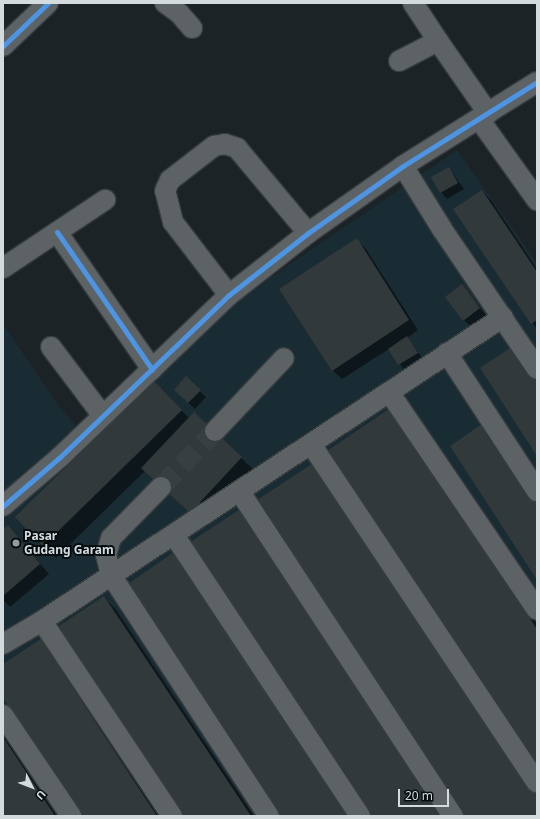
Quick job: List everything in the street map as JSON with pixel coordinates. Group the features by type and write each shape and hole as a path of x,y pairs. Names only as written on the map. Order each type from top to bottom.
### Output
{"street":[{"path":"3,46 48,3"},
{"path":"165,3 179,13 192,28"},
{"path":"413,3 537,200"},
{"path":"399,61 438,41"},
{"path":"3,506 103,416 229,296 308,233 403,166 537,82"},
{"path":"229,296 173,222 165,191 170,180 214,146 225,144 237,148 308,233"},
{"path":"403,166 442,229 537,369"},
{"path":"3,268 105,200"},
{"path":"57,232 152,368"},
{"path":"3,644 42,621 110,575 240,492 446,353 503,317"},
{"path":"51,347 103,416"},
{"path":"446,353 537,491"},
{"path":"215,431 284,358"},
{"path":"389,392 537,610"},
{"path":"311,444 537,783"},
{"path":"161,487 111,538 106,555 110,575 269,816"},
{"path":"240,492 454,816"},
{"path":"174,535 360,816"},
{"path":"42,621 172,816"},
{"path":"3,715 71,816"}],"shaded area":[{"path":"457,150 537,263 537,816 3,816 3,324 60,408 89,440 238,300"}],"building":[{"path":"449,167 458,183 440,193 431,177"},
{"path":"482,190 537,272 537,320 531,324 453,209"},
{"path":"357,238 409,320 332,371 279,289"},
{"path":"462,284 480,308 463,321 445,297"},
{"path":"407,336 418,353 398,365 388,349"},
{"path":"516,344 537,377 537,456 480,368"},
{"path":"186,376 201,390 188,403 174,390"},
{"path":"154,381 182,410 43,546 15,517"},
{"path":"389,409 537,629 537,768 324,453"},
{"path":"194,412 242,457 190,513 141,468"},
{"path":"485,422 537,502 537,580 450,446"},
{"path":"318,460 537,787 537,816 464,816 254,502"},
{"path":"242,508 445,816 366,816 187,544"},
{"name":"Pasar Gudang Garam","path":"8,525 40,564 3,596 3,529"},
{"path":"174,552 352,816 280,816 125,586"},
{"path":"104,596 251,816 177,816 53,630"},
{"path":"41,639 157,816 80,816 3,698 3,664"},
{"path":"3,737 55,816 3,816"}],"tunnel":[{"path":"161,487 215,431"}],"cycle path":[{"path":"3,46 48,3"},
{"path":"3,506 60,457 229,295 308,233 403,166 537,82"},
{"path":"57,232 152,369"}],"place":[{"name":"Pasar Gudang Garam","path":"16,543"}]}
